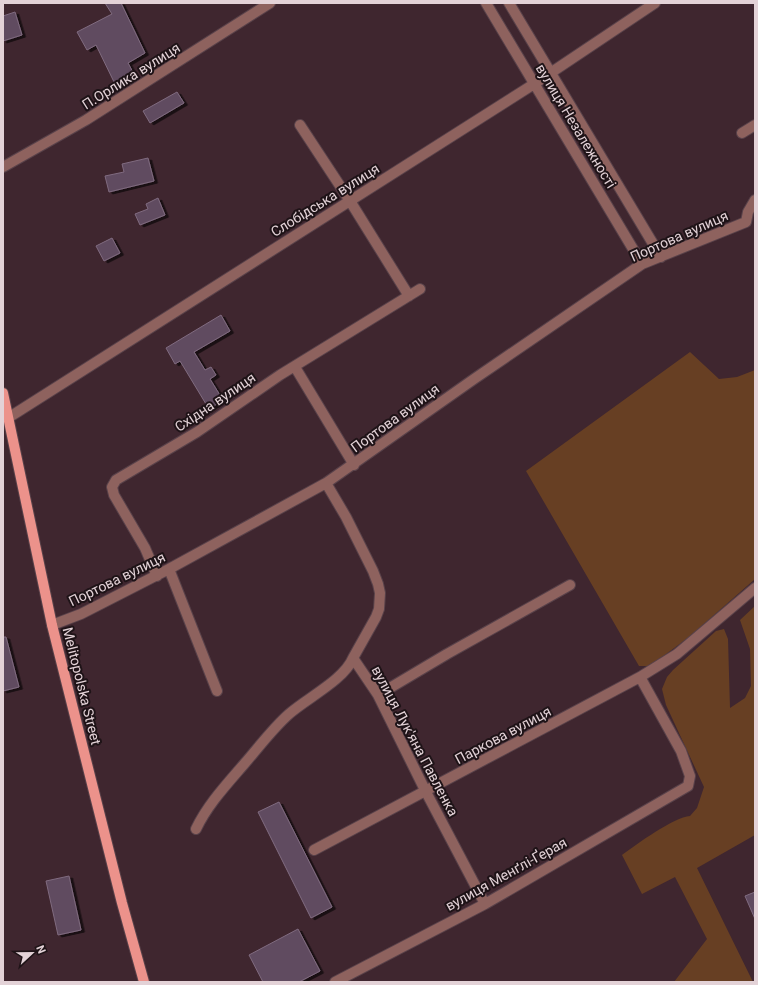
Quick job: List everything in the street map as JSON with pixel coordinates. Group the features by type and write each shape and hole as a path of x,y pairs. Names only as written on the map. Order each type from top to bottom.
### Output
{"main road":[{"name":"Melitopolska Street","path":"3,393 52,624 144,982"}],"street":[{"name":"П.Орлика вулиця","path":"3,167 86,120 270,3"},
{"name":"вулиця Незалежності","path":"486,3 642,264"},
{"name":"вулиця Незалежності","path":"509,3 661,257"},
{"name":"Слобідська вулиця","path":"8,418 534,84 654,3"},
{"path":"300,125 410,296"},
{"path":"742,133 755,125"},
{"name":"Портова вулиця","path":"52,624 81,614 157,576 326,483 642,264 746,222 748,212 755,200"},
{"name":"Східна вулиця","path":"157,576 145,548 114,495 112,487 119,478 197,432 280,375 420,289"},
{"path":"295,367 354,465"},
{"name":"вулиця Лук'яна Павленка","path":"326,483 346,517 373,571 380,593 379,609 376,617 353,658 378,695 426,792 485,904"},
{"path":"170,569 216,691"},
{"path":"378,695 447,654 570,585"},
{"name":"Паркова вулиця","path":"314,850 426,792 640,677 677,654 755,588"},
{"path":"196,829 204,814 255,751 290,714 330,684 347,669 353,658"},
{"name":"вулиця Менґлі-Ґерая","path":"335,982 485,904 688,786 690,776 681,751 640,677"}],"shaded area":[{"path":"690,352 719,379 737,377 755,370 755,579 689,637 650,666 639,666 526,471"},
{"path":"755,606 755,835 697,868 753,982 674,982 707,939 675,877 642,894 622,855 665,826 690,816 697,808 704,787 666,705 662,689 667,677 716,631 724,629 728,639 730,708 745,698 751,686 750,649 740,620"}],"building":[{"path":"105,3 121,3 145,53 128,63 135,76 116,86 96,45 87,50 77,32 112,14"},
{"path":"15,12 22,35 3,41 3,16"},
{"path":"177,92 184,103 150,123 143,111"},
{"path":"148,158 154,181 109,192 105,176 124,172 122,164"},
{"path":"158,198 165,215 140,225 135,214 148,209 146,204"},
{"path":"112,238 120,253 104,261 96,246"},
{"path":"221,315 230,331 194,352 205,370 211,367 216,375 210,379 223,400 209,409 180,361 175,364 166,348"},
{"path":"3,637 6,637 19,687 3,691"},
{"path":"279,802 332,907 311,918 258,812"},
{"path":"69,876 81,930 58,935 46,881"},
{"path":"755,892 755,919 745,896"},
{"path":"298,929 320,971 299,982 263,982 249,955"}]}
